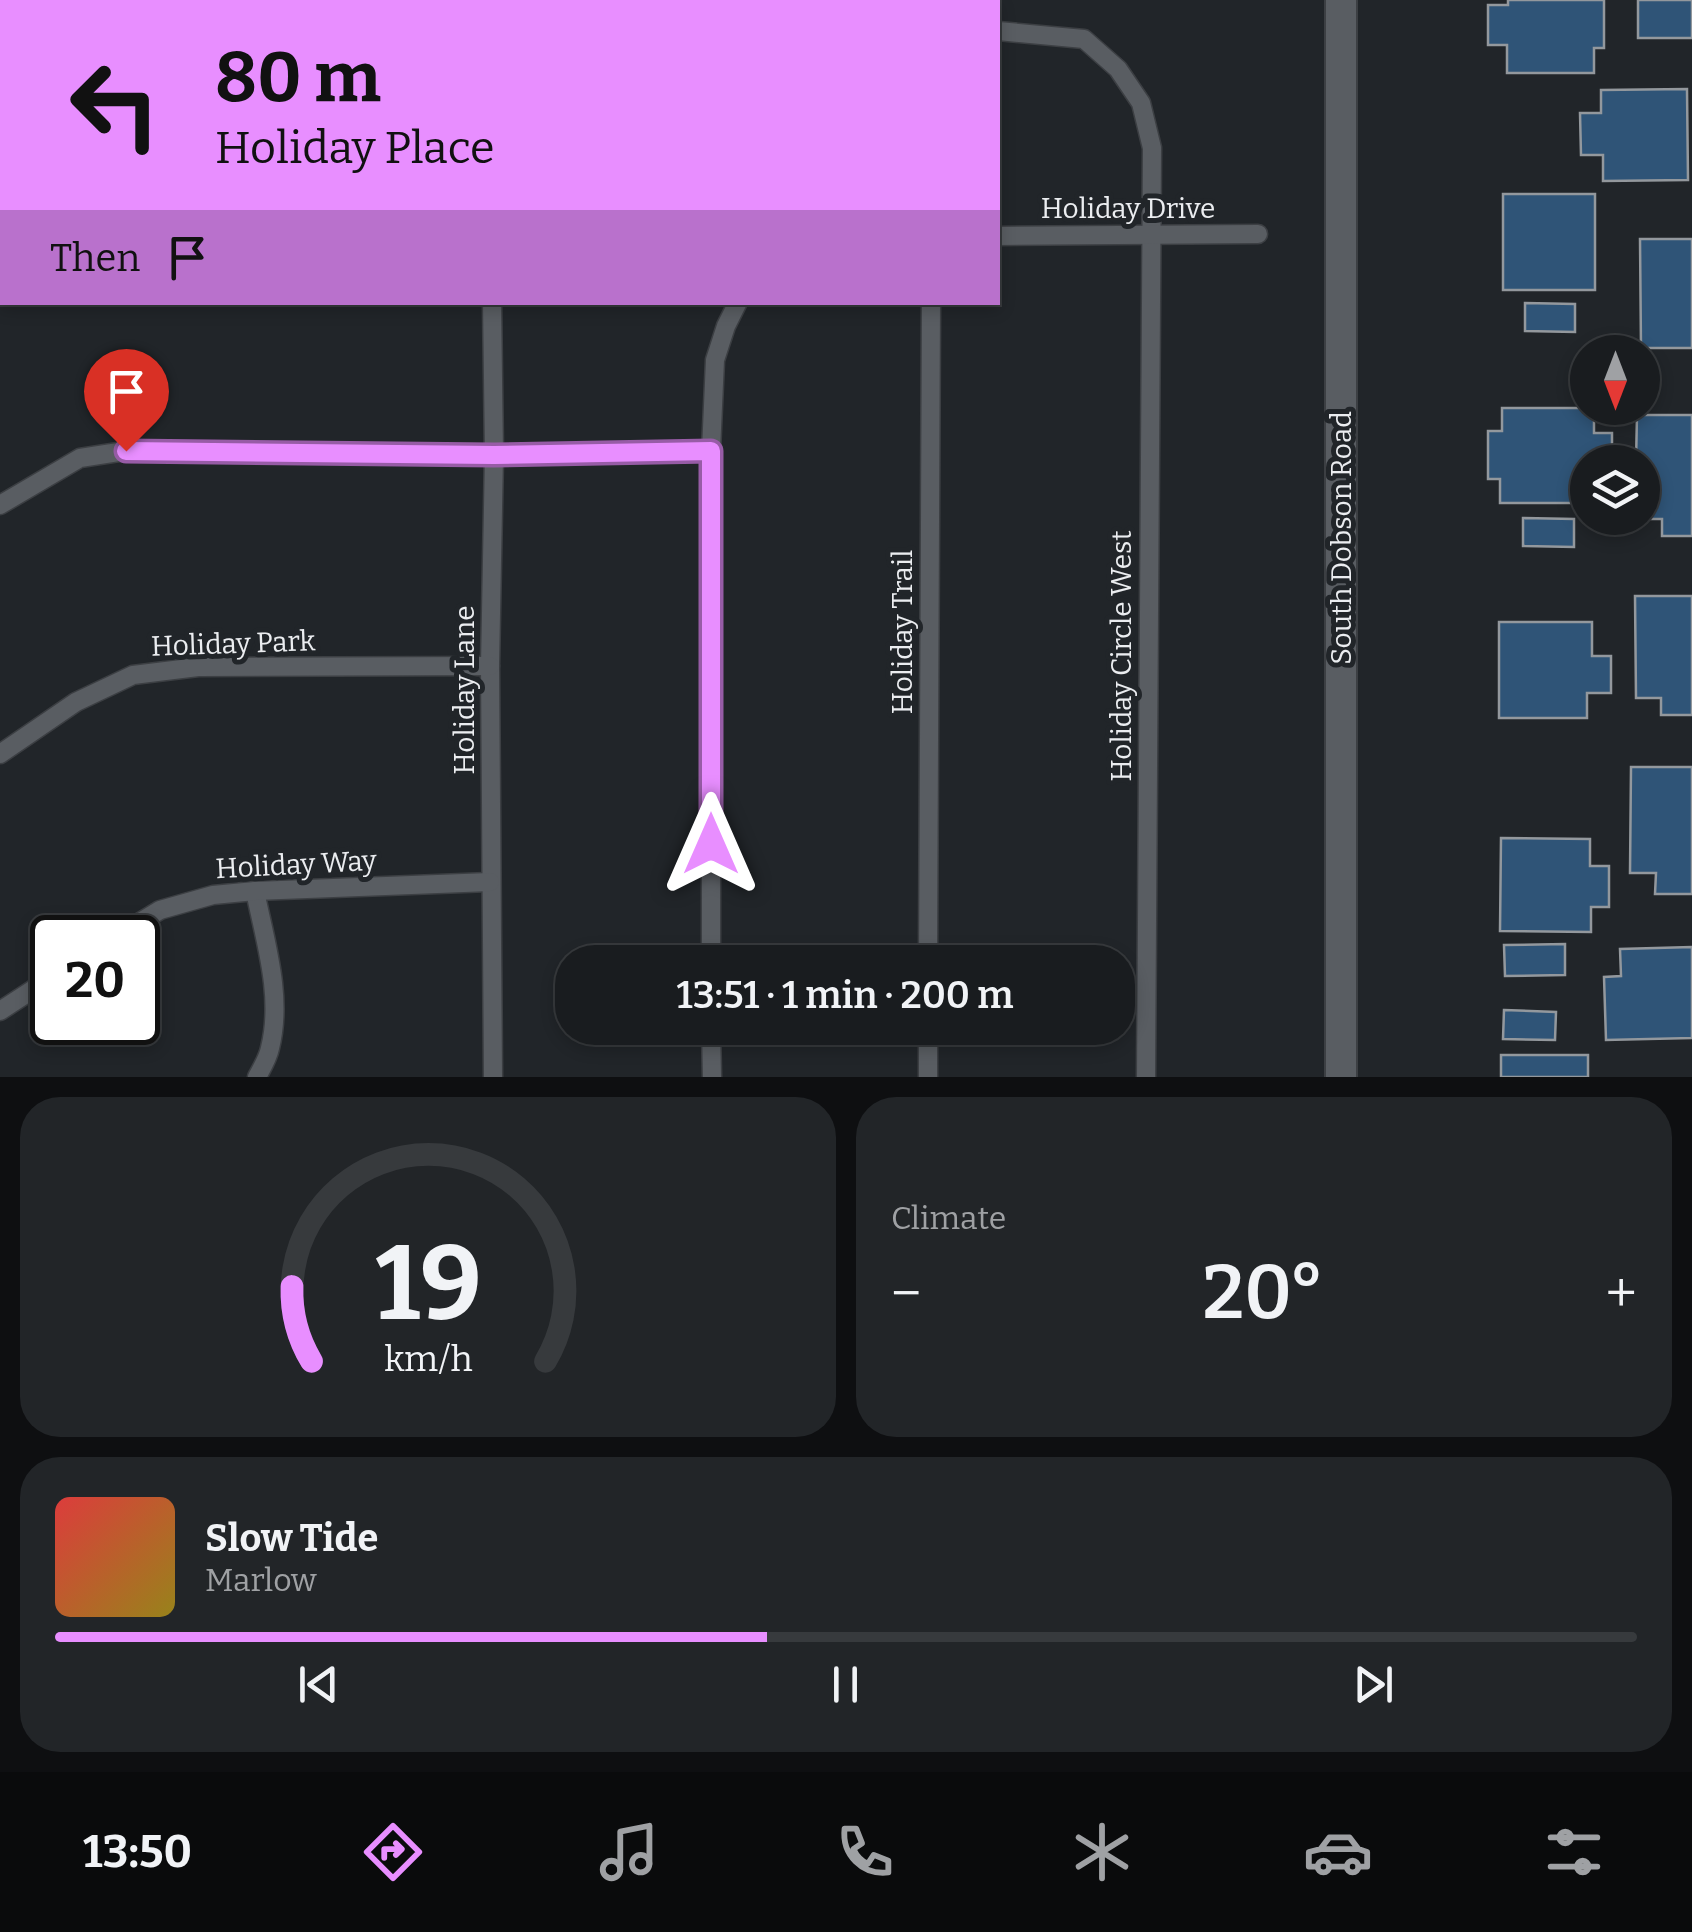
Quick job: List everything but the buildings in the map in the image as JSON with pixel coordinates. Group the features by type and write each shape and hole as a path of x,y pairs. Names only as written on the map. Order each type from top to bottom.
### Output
{"main road":[{"name":"South Dobson Road","path":"1341,0 1341,1077"}],"lane":[{"name":"Holiday Circle West","path":"1000,31 1084,38 1118,69 1141,103 1152,148 1146,1077"},
{"name":"Holiday Drive","path":"1000,236 1258,234"},
{"name":"Holiday Lane","path":"492,305 493,1077"},
{"path":"711,945 714,360 736,305"},
{"name":"Holiday Trail","path":"928,945 931,305"},
{"path":"0,504 80,458 126,451 494,455 711,451"},
{"name":"Holiday Park","path":"0,754 76,702 133,676 198,668 490,666"},
{"name":"Holiday Way","path":"152,915 213,894 490,882"},
{"path":"255,891 274,982 270,1050 258,1077"},
{"path":"0,1011 30,991"},
{"path":"711,1045 712,1077"},
{"path":"928,1045 928,1077"}],"route":[{"path":"126,451 494,455 711,451 711,844"}]}
